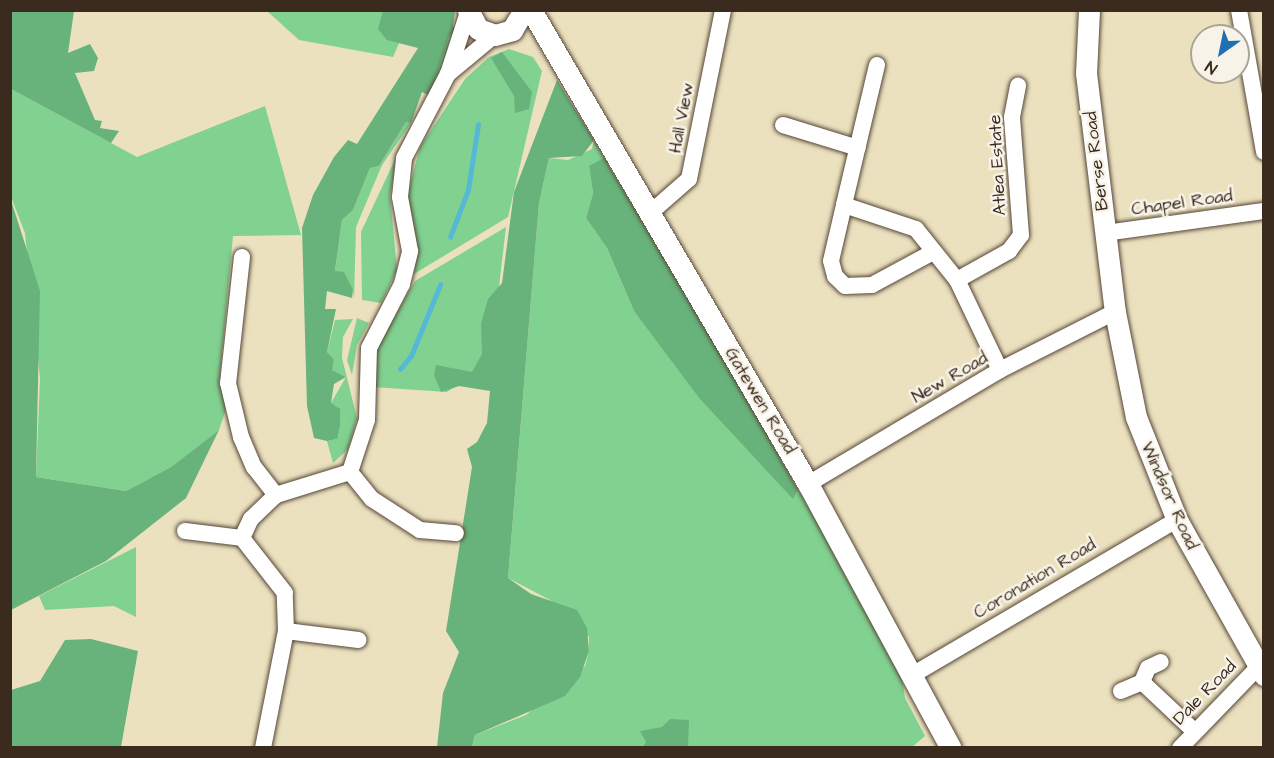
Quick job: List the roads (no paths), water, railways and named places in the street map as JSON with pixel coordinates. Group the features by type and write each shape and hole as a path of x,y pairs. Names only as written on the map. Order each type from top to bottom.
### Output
{"main road":[{"path":"500,35 518,24 524,10"},
{"name":"Gatewen Road","path":"531,10 562,59 649,214 808,484 914,674 951,747"},
{"name":"Berse Road","path":"1089,10 1086,74 1115,312"},
{"name":"Gatewen Road","path":"468,11 478,29 500,35 532,36 562,59"},
{"name":"Windsor Road","path":"1115,312 1136,417 1177,520 1262,668"}],"street":[{"name":"Hall View","path":"649,214 689,179 723,10"},
{"path":"1239,10 1263,152"},
{"path":"350,472 367,420 369,348 402,284 410,250 400,197 404,158 448,74 468,11"},
{"path":"448,74 500,35"},
{"path":"877,66 831,261 834,276 845,286 872,285 933,252"},
{"name":"Atlea Estate","path":"957,280 1009,251 1021,235 1012,117 1018,86"},
{"path":"783,124 858,148"},
{"path":"844,205 916,229 957,280 1000,370"},
{"name":"Chapel Road","path":"1106,233 1263,211"},
{"path":"242,256 228,383 241,437 254,466 276,495"},
{"name":"New Road","path":"808,484 1000,370 1115,312"},
{"path":"242,538 251,519 276,495 350,472"},
{"path":"350,472 372,499 420,530 456,533"},
{"name":"Coronation Road","path":"914,674 1177,520"},
{"path":"185,531 242,538 285,593 286,631 263,747"},
{"path":"286,631 358,640"},
{"path":"1121,692 1142,682 1148,668 1161,662"},
{"name":"Dale Road","path":"1180,747 1194,731 1262,668"},
{"path":"1142,682 1194,731"}],"waterway":[{"path":"450,237 468,190 478,125"},
{"path":"400,369 411,356 440,285"}]}
